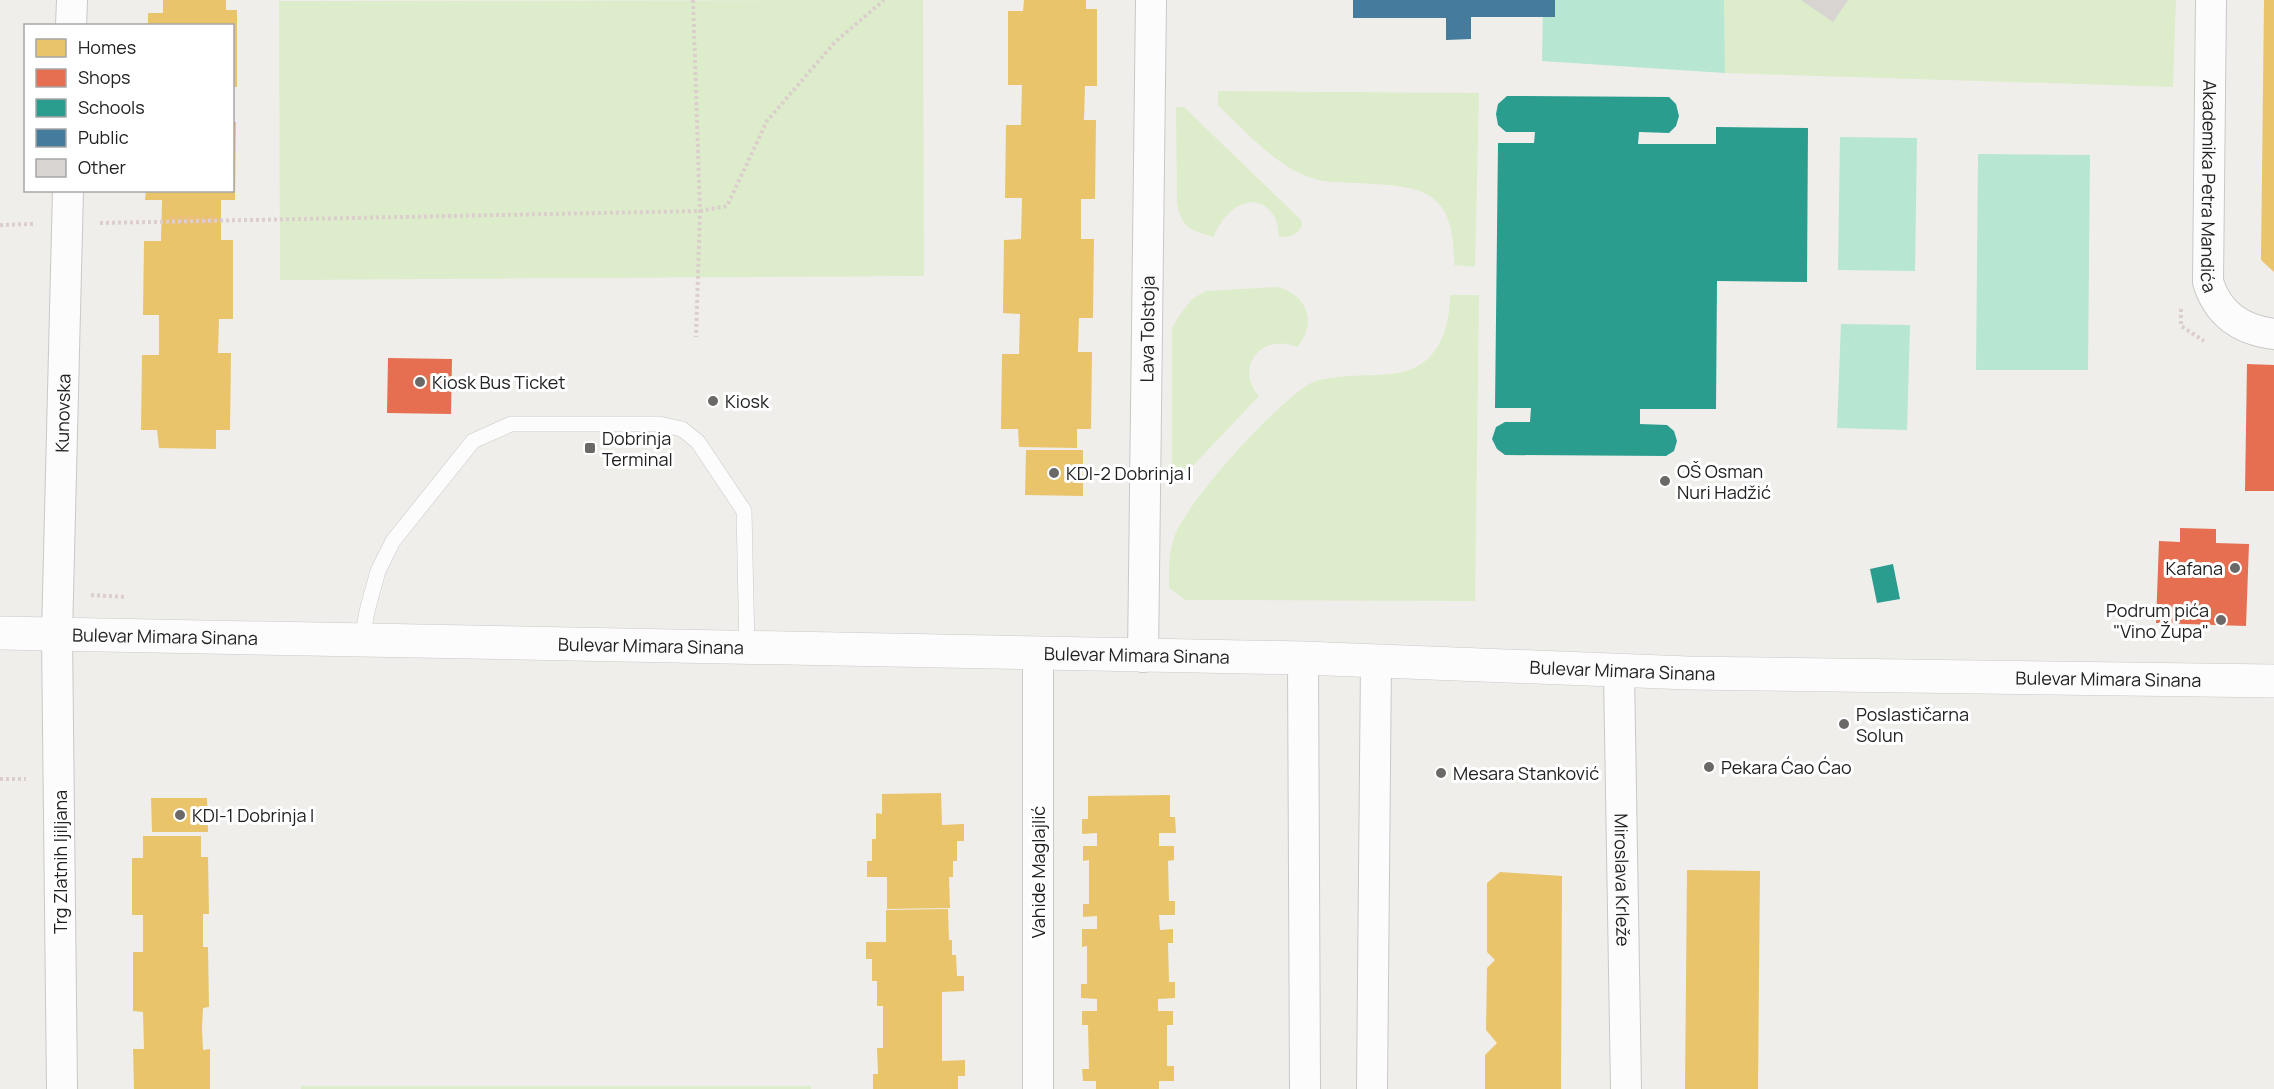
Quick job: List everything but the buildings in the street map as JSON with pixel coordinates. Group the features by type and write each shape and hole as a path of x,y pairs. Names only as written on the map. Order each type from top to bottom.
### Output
{"street":[{"path":"71,24 72,0"},
{"name":"Lava Tolstoja","path":"1143,657 1152,0"},
{"name":"Akademika Petra Mandića","path":"2211,0 2208,282 2217,304 2229,318 2260,332 2274,334"},
{"name":"Kunovska","path":"57,634 68,192"},
{"name":"Bulevar Mimara Sinana","path":"0,633 1143,657 1303,658 1619,672 2274,681"},
{"name":"Trg Zlatnih ljiljana","path":"57,634 62,1089"},
{"name":"Vahide Maglajlić","path":"1038,654 1038,1089"},
{"path":"1303,658 1305,1089"},
{"path":"1372,1089 1376,661"},
{"name":"Miroslava Krleže","path":"1619,672 1626,1089"}],"lane":[{"path":"362,640 378,570 393,542 473,441 511,424 659,424 682,429 698,442 744,511 747,648"}],"path":[{"path":"693,0 700,211 696,337"},
{"path":"0,225 700,211 728,206 766,120 835,42 884,0"}],"green space":[{"path":"923,0 924,276 280,280 279,1"},
{"path":"1543,0 1724,0 1725,73 1542,61"},
{"path":"1724,0 2176,0 2173,87 1725,73"},
{"path":"1218,91 1479,93 1475,267 1454,265 1453,239 1448,220 1440,206 1430,196 1398,186 1327,182 1299,173 1274,157 1218,106"},
{"path":"1176,107 1184,107 1301,220 1302,226 1295,234 1279,237 1276,220 1268,208 1259,203 1250,202 1233,210 1218,227 1214,237 1193,230 1184,223 1177,202"},
{"path":"1840,137 1917,138 1915,271 1838,270"},
{"path":"1978,154 2090,155 2088,370 1976,370"},
{"path":"1276,287 1295,295 1302,302 1308,319 1304,337 1297,347 1273,344 1263,348 1255,355 1249,374 1252,385 1259,396 1187,472 1178,472 1172,462 1172,328 1192,299 1206,291"},
{"path":"1450,295 1479,295 1475,601 1185,600 1169,588 1169,561 1175,535 1215,476 1257,430 1296,393 1311,383 1346,376 1398,373 1418,366 1435,351 1441,341 1448,319"},
{"path":"1841,324 1910,325 1907,430 1837,428"},
{"path":"301,1086 811,1086 811,1089 301,1089"}],"place":[{"name":"Kiosk Bus Ticket","path":"420,382"},
{"name":"Kiosk","path":"713,401"},
{"name":"Dobrinja Terminal","path":"590,448"},
{"name":"KDI-2 Dobrinja I","path":"1054,473"},
{"name":"OŠ Osman Nuri Hadžić","path":"1665,481"},
{"name":"Kafana","path":"2235,568"},
{"name":"Podrum pića \"Vino Župa\"","path":"2221,620"},
{"name":"Poslastičarna Solun","path":"1844,724"},
{"name":"Pekara Ćao Ćao","path":"1709,767"},
{"name":"Mesara Stanković","path":"1441,773"},
{"name":"KDI-1 Dobrinja I","path":"180,815"}]}
